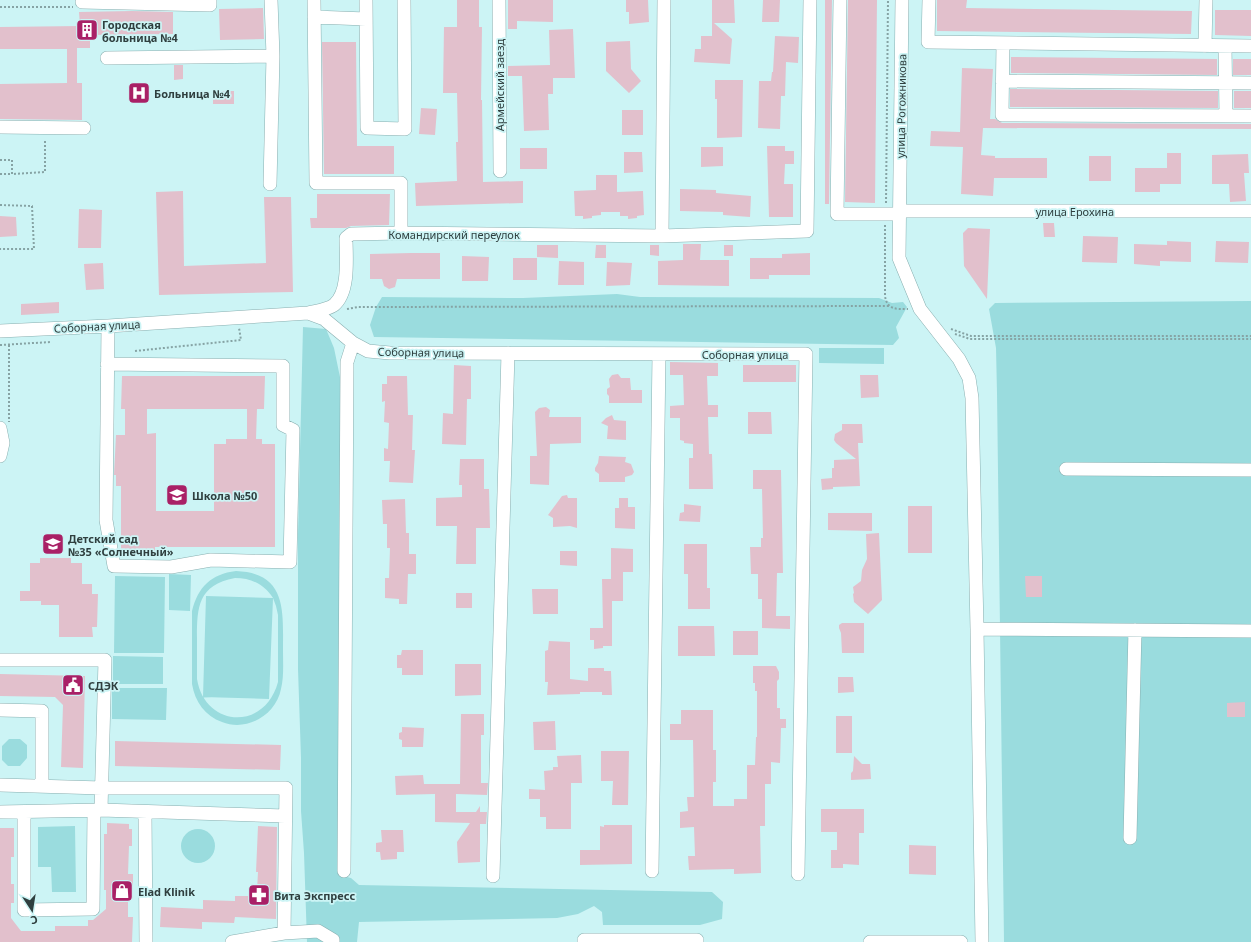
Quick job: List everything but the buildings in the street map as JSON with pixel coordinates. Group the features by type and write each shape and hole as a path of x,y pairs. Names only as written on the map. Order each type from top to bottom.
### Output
{"street":[{"path":"77,1 210,5 210,0"},
{"path":"270,184 273,56 271,0"},
{"path":"314,0 316,183 401,183 401,233"},
{"path":"366,0 367,128 404,129 404,0"},
{"name":"Армейский заезд","path":"499,0 500,171"},
{"path":"662,236 664,0"},
{"name":"Командирский переулок","path":"308,313 326,309 334,305 339,300 345,282 346,238 351,234 401,233 662,236 808,231 810,0"},
{"name":"улица Ерохина","path":"840,0 837,214 1251,211"},
{"name":"улица Рогожникова","path":"902,0 899,258 920,309 959,359 969,378 972,398 982,942"},
{"path":"929,0 928,42 1251,46"},
{"path":"1205,46 1206,0"},
{"path":"314,17 366,19"},
{"path":"1003,43 1002,115 1251,116"},
{"path":"1225,46 1226,116"},
{"path":"107,58 273,56"},
{"path":"1002,81 1251,83"},
{"path":"0,127 84,128"},
{"name":"Соборная улица","path":"0,331 108,326 308,313 324,319 353,343 368,351 390,353 806,354 798,874"},
{"path":"107,364 283,366 283,425 293,430 290,562 211,560 171,567 114,566 106,520 107,364 108,326"},
{"path":"344,871 347,362 353,343"},
{"path":"493,876 508,353"},
{"path":"652,871 659,354"},
{"path":"0,456 4,443 5,426"},
{"path":"1066,469 1251,470"},
{"path":"977,630 1251,631"},
{"path":"1130,838 1135,630"},
{"path":"0,660 105,660 102,788 98,811 93,909 24,910 24,812"},
{"path":"0,710 42,711 42,786"},
{"path":"0,785 102,788 286,788 284,933"},
{"path":"0,812 98,811 285,816"},
{"path":"145,812 146,942"},
{"path":"232,942 284,933 318,931 333,940 333,942"},
{"path":"584,942 584,940 697,940 697,942"},
{"path":"870,942 961,942"}],"path":[{"path":"888,0 885,296 886,302 890,306"},
{"path":"0,7 73,7 77,1"},
{"path":"0,174 45,172 46,128"},
{"path":"0,160 12,160 12,174"},
{"path":"0,205 32,206 34,249 0,249"},
{"path":"346,310 354,307 890,306 898,309 920,309"},
{"path":"131,352 240,340 238,326 245,326"},
{"path":"948,328 971,336 1251,336"},
{"path":"946,330 970,339 1251,339"},
{"path":"0,345 56,342"},
{"path":"5,426 9,345"}],"shaded area":[{"path":"617,294 640,297 879,298 892,303 903,302 907,307 896,327 899,338 893,345 374,337 370,325 376,307 382,297 523,298"},
{"path":"1251,301 1251,942 1004,942 996,348 989,309 995,303"},
{"path":"303,327 326,329 334,348 341,382 339,875 351,878 359,885 712,892 723,902 722,919 700,925 603,925 602,912 594,906 578,914 557,918 359,922 357,942 307,942 301,811 298,669 298,534"},
{"path":"819,348 884,348 884,364 819,363"},
{"path":"236,571 253,573 265,579 273,587 279,597 282,608 283,675 278,698 267,714 250,723 241,725 232,725 222,722 206,712 198,702 193,691 192,684 192,611 198,595 207,583 219,575","holes":["241,578 257,583 266,589 273,598 278,615 278,682 271,698 261,709 249,716 236,717 223,714 211,707 202,695 197,679 197,627 199,607 202,599 213,586 223,581"]},
{"path":"169,574 191,575 190,611 169,610"},
{"path":"115,576 165,577 164,653 114,653"},
{"path":"206,596 273,598 269,699 203,696"},
{"path":"113,656 163,657 163,684 113,684"},
{"path":"112,688 167,688 166,720 112,719"},
{"path":"9,739 20,739 27,745 27,758 20,766 8,766 2,760 2,746"},
{"path":"75,826 76,892 52,892 51,867 38,867 38,827"},
{"path":"195,829 201,829 205,830 212,836 215,846 214,853 208,860 201,863 195,863 191,862 184,856 181,849 181,843 182,839 188,832"}],"place":[{"name":"Городская больница №4","path":"87,30"},
{"name":"Больница №4","path":"139,93"},
{"name":"Школа №50","path":"177,495"},
{"name":"Детский сад №35 «Солнечный»","path":"53,544"},
{"name":"СДЭК","path":"73,685"},
{"name":"Elad Klinik","path":"122,891"},
{"name":"Вита Экспресс","path":"259,895"}]}
